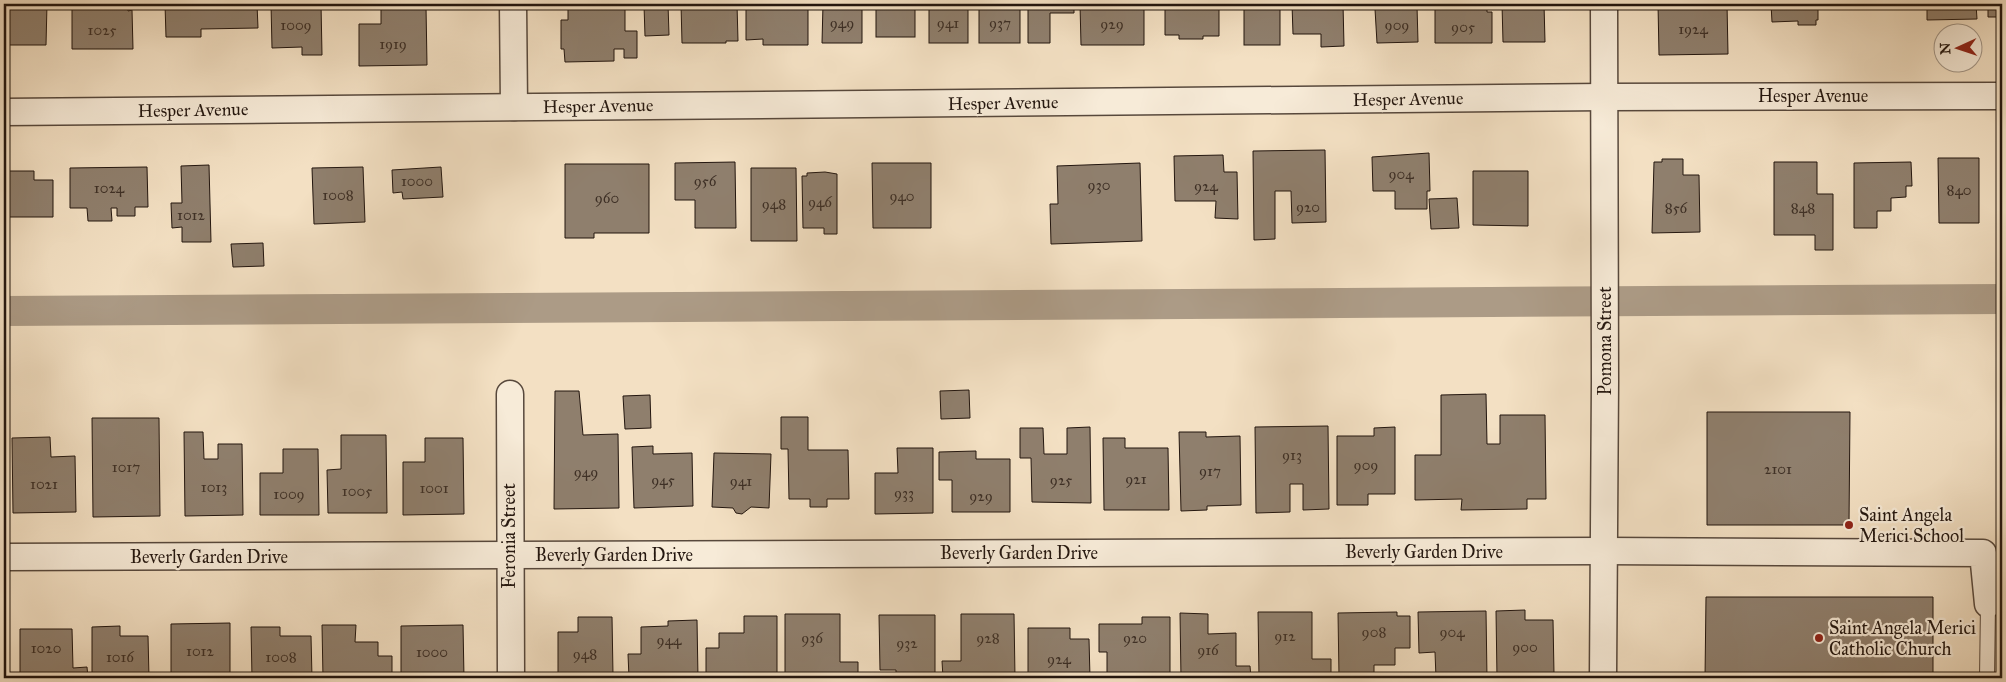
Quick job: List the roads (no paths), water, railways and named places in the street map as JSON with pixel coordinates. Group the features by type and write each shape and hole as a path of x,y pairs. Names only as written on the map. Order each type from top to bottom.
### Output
{"street":[{"path":"513,4 514,107"},
{"name":"Pomona Street","path":"1603,678 1605,381 1604,4"},
{"name":"Hesper Avenue","path":"4,112 1605,97 2002,96"},
{"name":"Feronia Street","path":"510,394 509,555 511,678"},
{"name":"Beverly Garden Drive","path":"4,557 1604,551 1983,553 1995,604"}],"lane":[{"path":"1988,678 1995,604"}],"waterway":[{"path":"4,311 2002,299"}],"place":[{"name":"Saint Angela Merici School","path":"1849,525"},
{"name":"Saint Angela Merici Catholic Church","path":"1819,638"}]}
